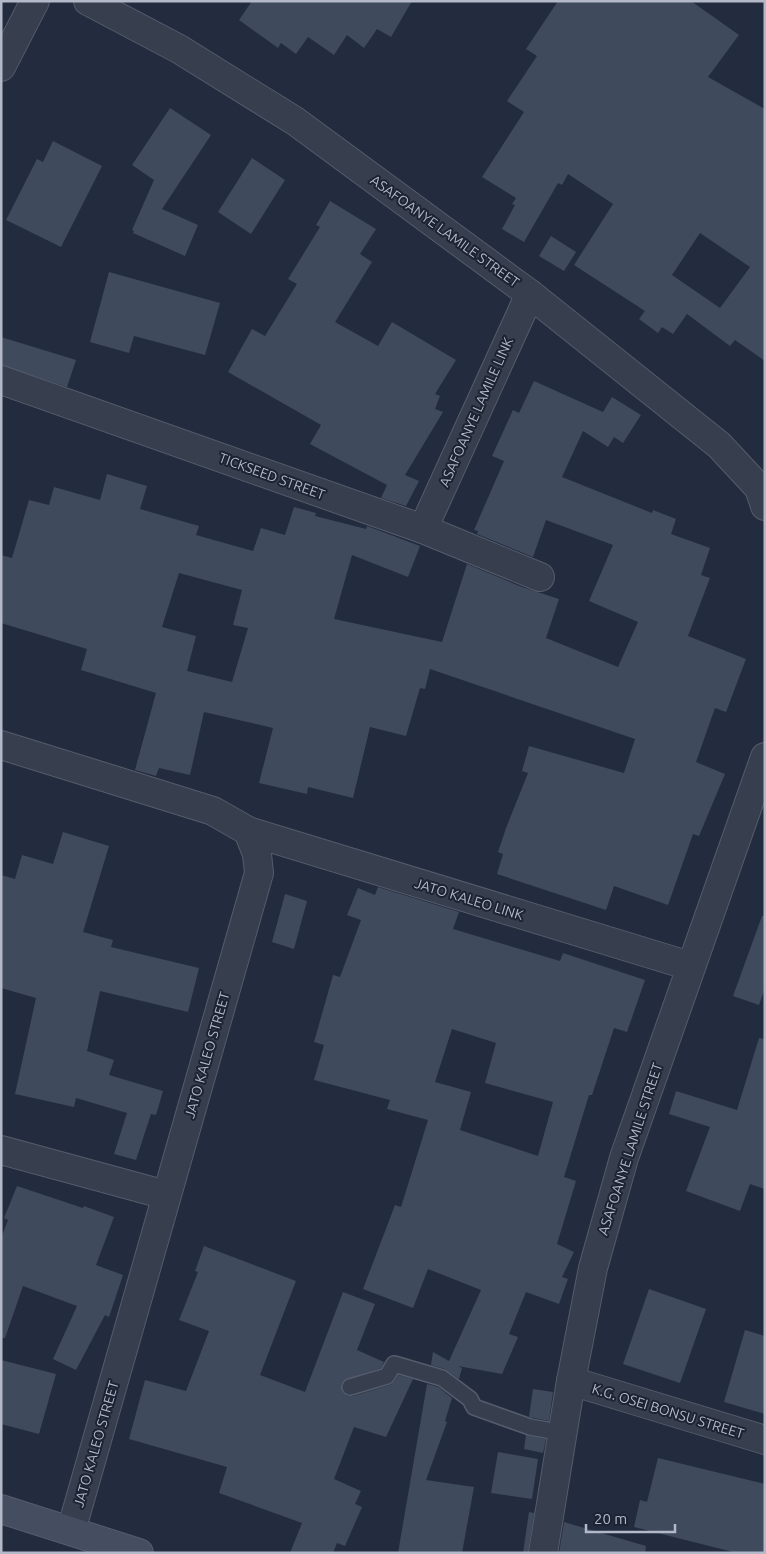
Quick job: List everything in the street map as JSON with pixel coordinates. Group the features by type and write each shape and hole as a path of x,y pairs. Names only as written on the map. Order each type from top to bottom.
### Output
{"street":[{"path":"1,68 35,1"},
{"name":"ASAFOANYE LAMILE STREET","path":"88,1 179,49 295,121 530,294 719,445 758,488 765,506"},
{"name":"ASAFOANYE LAMILE LINK","path":"422,530 530,294"},
{"name":"TICKSEED STREET","path":"1,380 422,530 540,577"},
{"path":"1,745 213,811 248,831"},
{"name":"ASAFOANYE LAMILE STREET","path":"543,1553 571,1381 593,1268 621,1168 690,966 765,757"},
{"name":"JATO KALEO LINK","path":"248,831 690,966"},
{"name":"JATO KALEO STREET","path":"71,1531 259,873 257,854 248,831"},
{"path":"1,1150 166,1195"},
{"name":"K.G. OSEI BONSU STREET","path":"571,1381 765,1440"},
{"path":"1,1509 139,1553"}],"lane":[{"path":"350,1387 387,1376 394,1364 442,1378 470,1400 474,1407 530,1426 563,1433"}],"building":[{"path":"252,1 412,1 391,37 377,29 364,48 347,35 334,55 308,37 296,54 281,43 278,48 239,20"},
{"path":"558,1 691,1 739,35 708,77 765,109 765,361 735,340 730,346 687,314 673,334 662,327 658,333 639,319 645,311 574,265 613,204 568,174 562,185 558,183 524,242 502,229 515,205 512,204 516,198 482,177 524,112 507,101 537,56 526,49","holes":["700,233 750,267 720,308 672,275"]},
{"path":"170,108 211,135 162,209 198,225 185,256 133,233 134,231 132,230 154,180 132,165"},
{"path":"53,141 102,166 61,247 6,220 37,159 43,162"},
{"path":"252,158 285,180 251,234 218,212"},
{"path":"330,201 376,229 360,254 372,262 335,322 378,346 392,322 456,360 435,394 440,396 435,409 443,412 405,475 419,481 406,506 381,498 387,485 310,444 321,425 228,372 252,329 265,336 297,284 288,279 320,227 316,225"},
{"path":"551,236 576,252 564,271 539,256"},
{"path":"109,272 220,303 205,355 134,336 129,353 90,342"},
{"path":"1,337 76,360 67,387 1,365"},
{"path":"534,381 603,412 612,397 641,415 623,443 614,437 608,447 583,431 562,477 652,513 653,510 676,519 671,534 710,548 701,575 710,578 688,636 746,659 726,712 715,708 696,762 725,774 699,836 693,834 668,905 614,886 606,910 497,874 503,854 498,852 528,773 522,771 529,746 624,773 635,739 430,669 425,689 420,688 406,736 370,727 353,798 308,787 307,794 259,783 273,728 204,712 190,775 159,768 156,776 135,770 156,693 81,670 87,649 1,623 1,555 12,558 29,500 49,505 54,487 100,500 107,474 147,486 140,509 199,526 196,535 253,551 261,528 285,535 294,507 316,513 315,516 366,529 367,526 420,546 408,577 352,555 334,619 442,642 467,564 522,587 559,599 546,638 618,667 638,622 589,601 613,545 546,520 533,557 477,534 478,531 474,530 504,461 492,456 513,410 519,413","holes":["179,573 242,590 233,625 248,628 232,682 187,671 196,636 162,627"]},
{"path":"63,832 109,846 83,932 113,940 111,947 199,968 188,1012 100,991 87,1051 114,1060 109,1075 163,1091 156,1115 151,1114 136,1160 114,1154 127,1113 76,1098 74,1107 15,1094 36,998 1,988 1,875 15,879 22,855 53,864"},
{"path":"378,887 459,912 453,929 560,961 563,953 645,980 627,1032 614,1028 592,1095 589,1095 564,1177 576,1181 557,1244 574,1252 562,1277 568,1279 559,1304 526,1292 509,1334 518,1337 502,1374 458,1366 462,1368 459,1379 445,1369 431,1365 433,1352 449,1361 481,1290 428,1269 413,1308 363,1289 395,1205 401,1207 428,1120 387,1109 390,1100 314,1080 324,1045 314,1042 333,975 340,977 361,920 347,915 358,888 375,895","holes":["452,1029 496,1043 485,1083 553,1102 538,1156 460,1130 471,1092 435,1082"]},
{"path":"285,894 307,901 294,949 272,942"},
{"path":"762,916 765,916 765,988 759,1005 733,996"},
{"path":"759,1038 765,1039 765,1189 750,1184 740,1211 686,1191 710,1127 669,1114 676,1091 737,1110"},
{"path":"17,1186 114,1217 96,1265 123,1275 109,1317 105,1315 76,1370 53,1359 77,1306 23,1286 5,1338 1,1338 1,1238 8,1220 4,1218"},
{"path":"204,1246 296,1281 260,1375 305,1392 343,1292 375,1304 357,1350 384,1362 381,1368 344,1380 341,1385 343,1393 347,1396 353,1396 390,1385 398,1375 413,1379 386,1437 354,1427 334,1479 361,1491 355,1504 362,1507 345,1546 337,1543 333,1553 290,1553 302,1523 219,1493 227,1467 129,1439 145,1380 186,1391 209,1331 179,1320 198,1272 195,1271"},
{"path":"649,1289 706,1309 680,1383 623,1364"},
{"path":"745,1330 765,1336 765,1414 724,1402"},
{"path":"1,1360 56,1374 39,1434 1,1424"},
{"path":"427,1384 438,1387 452,1398 445,1421 447,1422 426,1480 474,1487 462,1553 398,1553"},
{"path":"533,1389 553,1392 549,1421 529,1417"},
{"path":"526,1435 546,1439 543,1453 524,1449"},
{"path":"498,1452 538,1459 532,1499 491,1493"},
{"path":"658,1458 765,1484 765,1553 737,1553 634,1527 640,1500 647,1502"},
{"path":"529,1512 534,1513 528,1553 523,1553"},
{"path":"564,1522 646,1546 645,1553 559,1553"}]}
